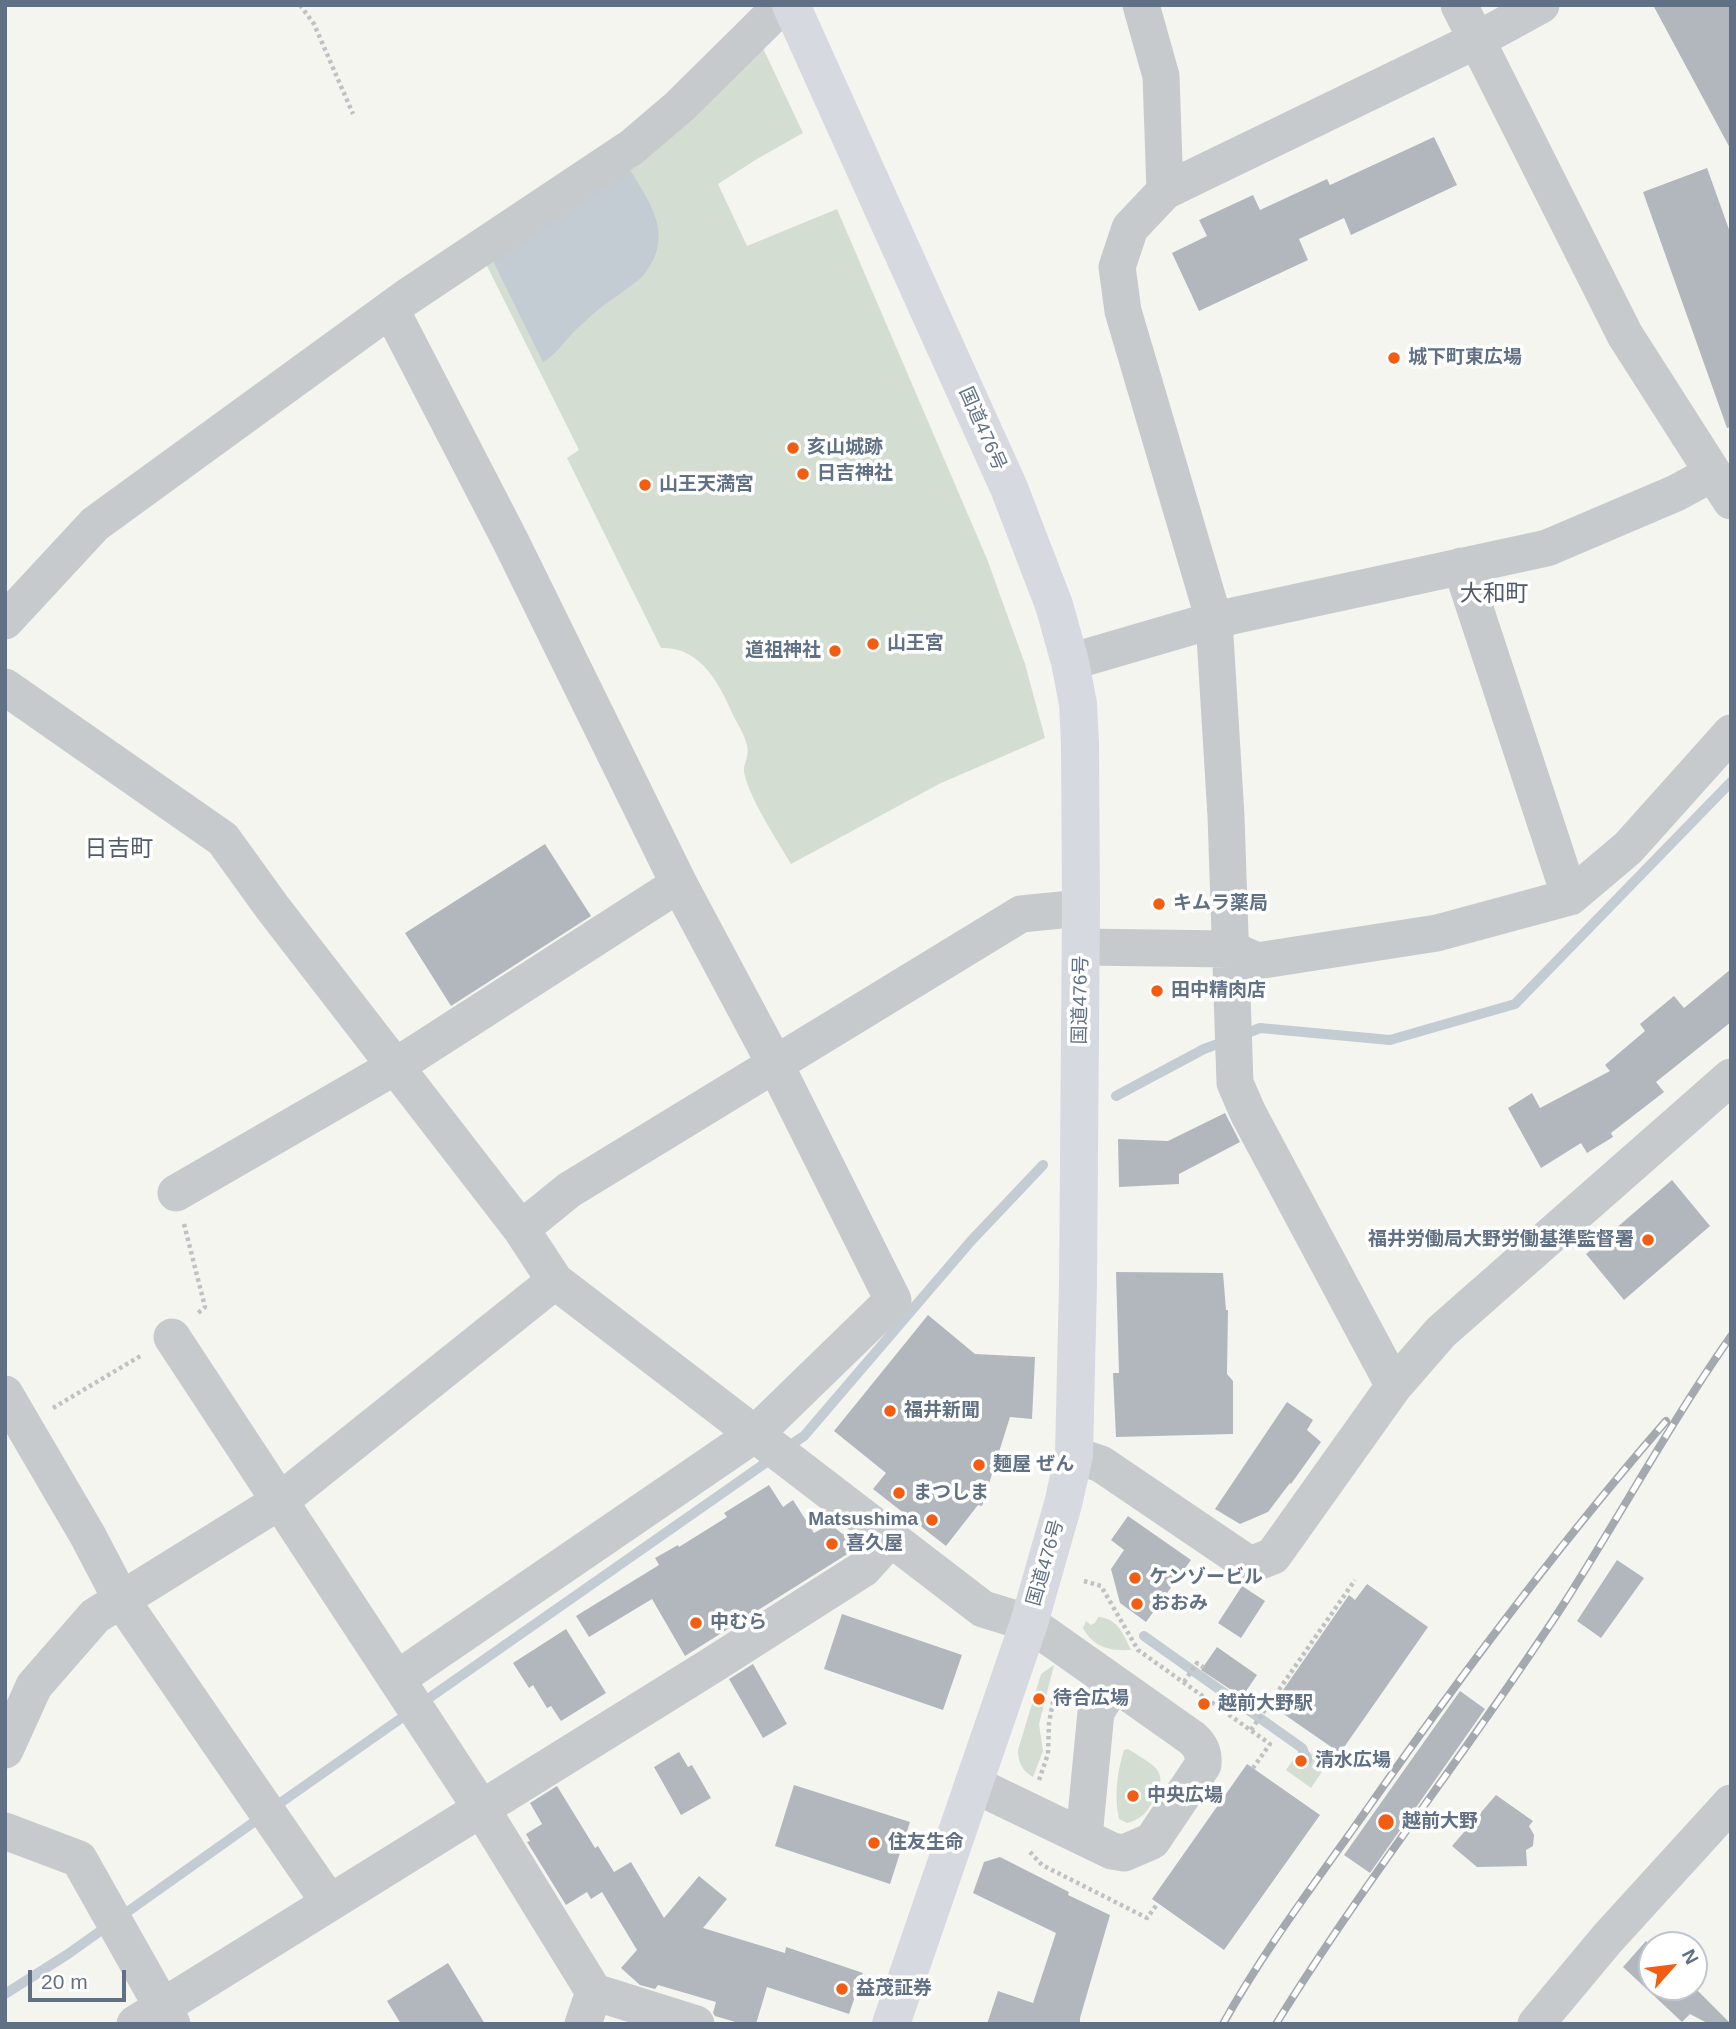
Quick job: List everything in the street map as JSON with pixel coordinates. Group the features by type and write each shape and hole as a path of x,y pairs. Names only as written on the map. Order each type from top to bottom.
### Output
{"highway":[{"name":"国道476号","path":"791,5 1009,488 1054,605 1070,662 1078,704 1080,743 1081,947 1074,1455 1029,1623 891,2024"}],"street":[{"path":"5,621 96,524 407,297 632,147 680,106 782,5"},
{"path":"1141,5 1161,76 1165,191"},
{"path":"1070,662 1214,620 1548,548 1676,493 1722,487 1625,335 1459,5"},
{"path":"1394,1386 1248,1113 1235,1083 1226,816 1214,620 1123,312 1117,267 1130,228 1165,191 1478,40 1541,5"},
{"path":"391,310 510,540 679,884 775,1064 893,1300 772,1447 397,1679"},
{"path":"1461,566 1570,897"},
{"path":"5,687 223,839 272,907 521,1229 555,1281 983,1609 1029,1623 1203,1750 1203,1765 1152,1841 1124,1853 1112,1851 973,1784"},
{"path":"1081,947 1230,949 1257,961 1437,933 1570,897 1628,848 1731,733"},
{"path":"176,1193 396,1066 679,884"},
{"path":"521,1229 569,1190 1021,914 1081,908"},
{"path":"1074,1455 1101,1464 1250,1565 1273,1556 1394,1386 1441,1332 1731,1077"},
{"path":"5,1750 34,1686 95,1616 280,1501 555,1281"},
{"path":"172,1337 481,1808 589,2008 696,2024"},
{"path":"5,1394 88,1536 121,1601 329,1902"},
{"path":"5,1831 79,1859 157,2018 329,1902 863,1569 891,1538"},
{"path":"1084,1837 1096,1712 1114,1684"},
{"path":"1536,2024 1607,1939 1731,1803"}],"path":[{"path":"300,5 314,24 353,114"},
{"path":"1251,1730 1355,1580"},
{"path":"1083,1581 1101,1586 1138,1650 1270,1744 1253,1768"},
{"path":"1184,1682 1197,1663 1203,1667"},
{"path":"1039,1780 1048,1754 1049,1723 1059,1675"},
{"path":"1028,1849 1042,1865 1147,1917 1158,1903"}],"shaded area":[{"path":"761,44 803,133 718,184 747,246 837,209 987,559 1025,664 1045,738 939,784 791,864 751,794 744,772 748,753 746,742 715,681 698,661 687,653 661,648 567,458 579,450 482,256"},
{"path":"629,168 656,219 658,245 654,258 642,277 599,309 543,362 494,263 494,256"},
{"path":"1098,1617 1115,1623 1131,1650 1103,1647 1087,1635 1083,1628 1086,1621 1091,1625"},
{"name":"待合広場","path":"1054,1665 1039,1724 1043,1751 1033,1777 1021,1766 1018,1750 1041,1674"},
{"path":"1128,1749 1157,1770 1160,1783 1158,1792 1145,1813 1127,1823 1119,1819 1117,1793 1124,1750"},
{"path":"1306,1750 1327,1764 1311,1788 1286,1770 1299,1751"}],"building":[{"path":"1653,5 1731,5 1731,150"},
{"path":"1434,137 1457,185 1351,235 1344,218 1299,239 1308,260 1199,311 1172,253 1207,236 1199,220 1253,195 1260,210 1327,179 1330,185"},
{"path":"1707,168 1731,235 1731,427 1727,428 1643,192"},
{"path":"545,844 591,916 451,1006 405,933"},
{"path":"1731,969 1731,1022 1656,1082 1664,1092 1611,1133 1613,1137 1587,1153 1581,1143 1541,1168 1508,1108 1532,1093 1540,1108 1610,1071 1605,1065 1645,1031 1640,1024 1674,996 1684,1008"},
{"path":"1225,1113 1240,1142 1179,1174 1179,1184 1119,1187 1118,1139 1168,1141"},
{"name":"福井労働局大野労働基準監督署","path":"1672,1180 1710,1226 1624,1300 1586,1254"},
{"path":"1116,1272 1223,1273 1228,1310 1227,1374 1233,1381 1233,1434 1116,1437 1113,1373 1119,1373"},
{"path":"928,1315 975,1354 1035,1357 1032,1419 1010,1417 982,1506 978,1505 946,1546 873,1489 886,1473 834,1431"},
{"path":"1287,1402 1313,1420 1307,1430 1321,1442 1268,1512 1240,1524 1215,1509"},
{"path":"769,1485 783,1507 793,1500 814,1533 830,1524 849,1539 849,1553 685,1656 652,1599 589,1637 576,1616 659,1565 655,1558 678,1545 679,1547 727,1517 724,1513"},
{"path":"1128,1516 1191,1560 1146,1622 1120,1603 1111,1569 1124,1550 1111,1540"},
{"path":"1617,1560 1644,1578 1601,1638 1577,1621"},
{"path":"1367,1584 1428,1627 1340,1753 1272,1706 1349,1595 1355,1600"},
{"path":"1242,1586 1265,1601 1241,1638 1218,1623"},
{"path":"842,1614 962,1655 943,1710 824,1669"},
{"path":"566,1629 606,1693 561,1721 551,1706 547,1708 533,1685 529,1688 513,1663"},
{"path":"1217,1647 1257,1675 1242,1697 1201,1670"},
{"path":"753,1664 787,1724 763,1738 729,1679"},
{"path":"1460,1691 1485,1709 1370,1873 1344,1855"},
{"path":"679,1752 688,1767 692,1765 711,1798 681,1815 654,1767"},
{"path":"1247,1764 1320,1815 1224,1950 1152,1899"},
{"path":"794,1785 910,1822 890,1884 775,1846"},
{"path":"557,1786 595,1848 598,1846 614,1872 631,1862 664,1918 699,1876 727,1899 703,1928 785,1953 786,1947 863,1973 849,2014 767,1987 756,2024 742,2024 715,2016 713,2013 716,2002 658,1985 655,1989 640,1985 621,1968 637,1950 602,1892 591,1899 587,1892 566,1905 527,1842 530,1841 526,1834 542,1824 530,1803"},
{"path":"1496,1795 1533,1821 1529,1826 1534,1835 1533,1846 1526,1850 1527,1866 1477,1867 1452,1846"},
{"path":"1000,1857 1110,1915 1080,2024 987,2024 998,1991 1033,2003 1056,1933 973,1893 984,1862"},
{"path":"1638,1950 1638,1981 1623,1967"},
{"path":"448,1963 485,2024 401,2024 387,2001"},
{"path":"1659,2001 1708,2001 1731,2024 1709,2024 1690,2014 1682,2022"}],"waterway":[{"path":"1240,1036 1260,1028 1390,1040 1515,1004 1731,782"},
{"path":"1116,1096 1204,1049 1226,1041"},
{"path":"786,1448 804,1436 971,1241 1043,1165"},
{"path":"422,1703 774,1457"},
{"path":"1144,1636 1302,1748 1307,1760"},
{"path":"273,1808 410,1712"},
{"path":"5,1994 68,1954 261,1817"}],"railway":[{"path":"1276,2024 1345,1918 1528,1658 1731,1336"},
{"path":"1223,2024 1292,1914 1439,1709 1549,1562 1666,1421"}],"place":[{"name":"城下町東広場","path":"1394,358"},
{"name":"亥山城跡","path":"793,448"},
{"name":"日吉神社","path":"803,474"},
{"name":"山王天満宮","path":"645,485"},
{"name":"山王宮","path":"873,644"},
{"name":"道祖神社","path":"835,651"},
{"name":"キムラ薬局","path":"1159,904"},
{"name":"田中精肉店","path":"1157,991"},
{"name":"福井労働局大野労働基準監督署","path":"1648,1240"},
{"name":"福井新聞","path":"890,1411"},
{"name":"麺屋 ぜん","path":"979,1465"},
{"name":"まつしま","path":"899,1493"},
{"name":"Matsushima","path":"932,1520"},
{"name":"喜久屋","path":"832,1544"},
{"name":"ケンゾービル","path":"1135,1578"},
{"name":"おおみ","path":"1137,1604"},
{"name":"中むら","path":"696,1623"},
{"name":"待合広場","path":"1039,1699"},
{"name":"越前大野駅","path":"1204,1704"},
{"name":"清水広場","path":"1301,1761"},
{"name":"中央広場","path":"1133,1796"},
{"name":"越前大野","path":"1386,1822"},
{"name":"住友生命","path":"874,1843"},
{"name":"益茂証券","path":"842,1989"}],"district":[{"name":"大和町","path":"1494,595"},
{"name":"日吉町","path":"119,850"}]}
